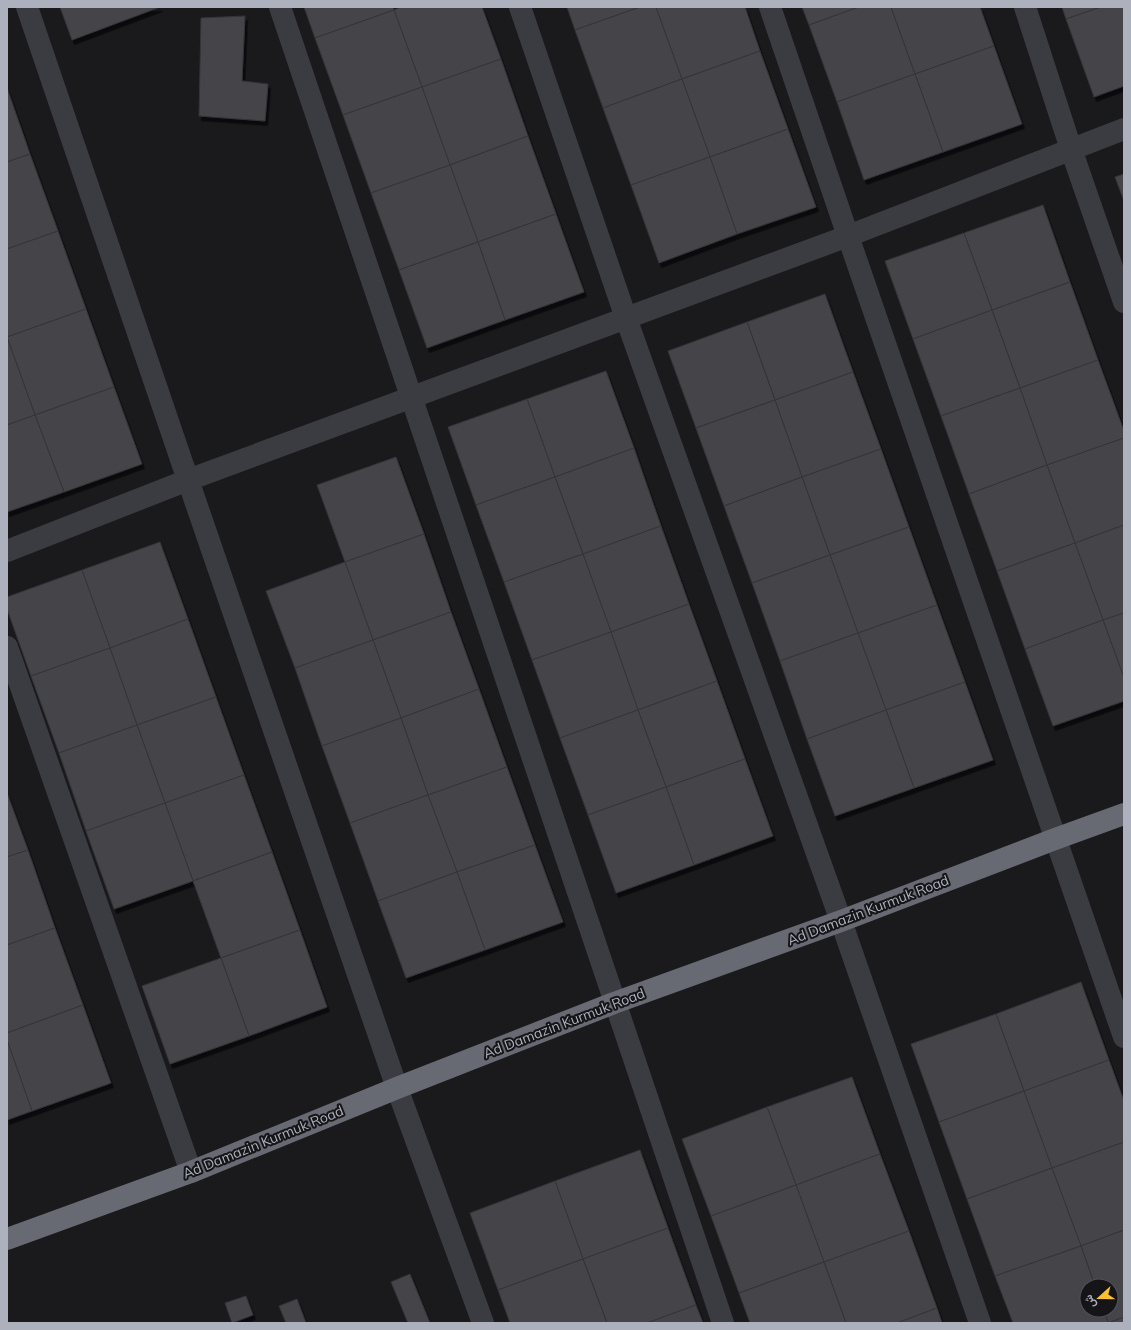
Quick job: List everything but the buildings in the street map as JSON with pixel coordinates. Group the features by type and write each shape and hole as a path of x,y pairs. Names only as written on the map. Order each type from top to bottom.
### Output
{"highway":[{"name":"Ad Damazin Kurmuk Road","path":"7,1239 190,1172 397,1088 614,1003 841,921 1124,814"}],"street":[{"path":"27,7 397,1088 483,1323"},
{"path":"280,7 413,398 614,1003 723,1323"},
{"path":"520,7 626,318 841,921 980,1323"},
{"path":"770,7 1124,1037"},
{"path":"1025,7 1071,149 1124,302"},
{"path":"7,551 188,480 848,236 1124,129"},
{"path":"7,647 190,1172"}]}
